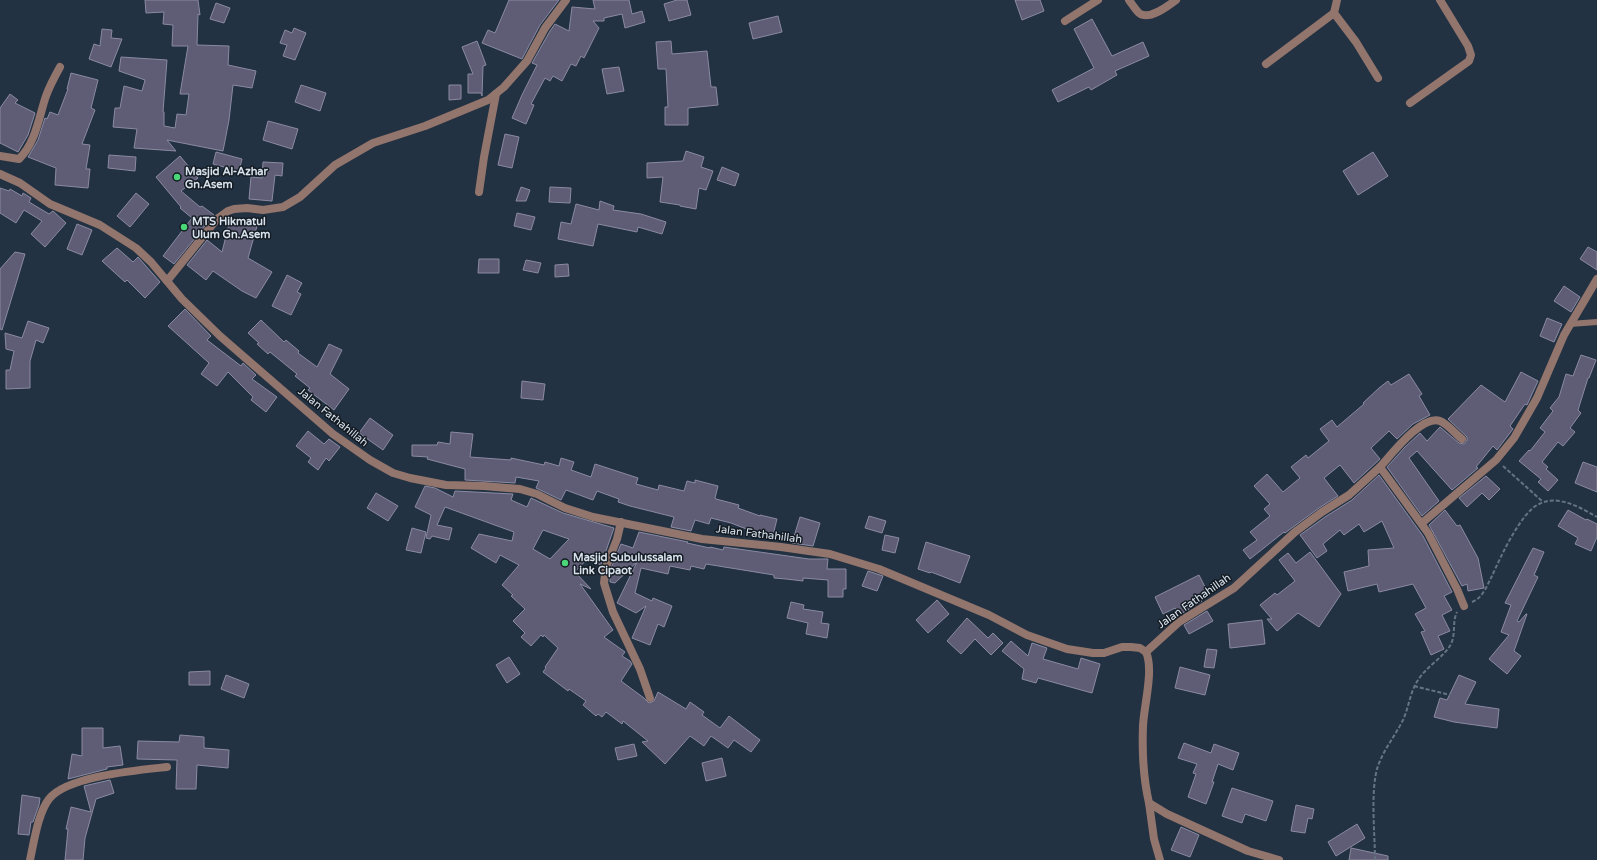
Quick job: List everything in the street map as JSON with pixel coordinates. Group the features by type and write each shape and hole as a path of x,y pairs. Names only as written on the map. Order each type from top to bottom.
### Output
{"street":[{"path":"167,281 217,219 228,211 247,208 263,210 283,207 300,197 335,165 373,143 425,126 488,100 512,78 527,61 545,28 566,0"},
{"path":"1065,21 1098,0"},
{"path":"1129,0 1140,13 1147,16 1176,0"},
{"path":"1266,64 1334,13 1337,0"},
{"path":"1410,103 1469,61 1471,55 1440,0"},
{"path":"1334,13 1356,42 1378,78"},
{"path":"0,156 19,159 24,154 33,138 47,94 60,67"},
{"path":"479,192 484,156 496,94"},
{"name":"Jalan Fathahillah","path":"0,174 20,183 50,204 100,225 136,248 152,262 182,299 220,336 351,448 393,473 434,484 520,489 537,494 564,508 579,513 702,538 830,554 878,569 976,610 1027,635 1067,649 1104,653 1122,647 1131,647 1140,648 1146,652 1179,622 1234,588 1295,532 1322,512 1349,495 1380,467 1406,438 1429,421 1441,421 1462,440"},
{"path":"1422,523 1496,460 1514,438 1538,398 1570,324 1597,279"},
{"path":"1380,467 1422,523 1437,548 1464,606"},
{"path":"621,522 606,567 604,584 613,612 640,669 650,698"},
{"path":"1146,652 1150,668 1145,704 1143,746 1145,784 1154,839 1160,860"},
{"path":"30,860 42,813 50,798 56,792 71,785 100,776 167,767"},
{"path":"1149,803 1167,814 1248,850 1279,860"}],"lane":[{"path":"1570,324 1597,322"}],"path":[{"path":"1496,460 1544,502"},
{"path":"1375,860 1375,776 1386,748 1402,721 1414,686 1426,669 1450,646 1454,634 1454,618 1457,612 1464,606 1476,601 1480,596 1519,524 1538,504 1556,501 1571,503 1597,516"},
{"path":"1414,686 1450,695"}],"building":[{"path":"145,0 198,0 200,15 198,14 197,45 229,46 228,65 256,71 252,88 233,85 229,120 223,151 167,140 176,151 134,148 137,129 113,127 115,108 120,108 124,86 142,91 145,80 119,71 121,57 167,60 163,112 164,126 175,128 177,114 186,115 189,94 180,94 188,46 172,46 173,25 163,24 164,12 146,13"},
{"path":"509,0 559,0 540,25 522,59 482,43 488,30 495,33"},
{"path":"593,0 629,0 632,14 642,11 645,22 625,28 622,14 604,18 604,21 593,21 599,28 584,58 581,56 576,66 571,64 562,81 553,76 550,81 545,78 531,104 534,105 526,124 512,118 537,65 532,63 550,31 555,24 569,31 572,7 595,9"},
{"path":"677,0 687,0 691,15 669,21 664,4"},
{"path":"1015,0 1040,0 1044,11 1022,20"},
{"path":"216,3 230,8 224,23 210,19"},
{"path":"778,16 782,32 753,39 749,23"},
{"path":"1092,19 1112,56 1143,42 1149,56 1115,71 1117,75 1091,90 1089,87 1058,102 1052,90 1094,68 1074,29"},
{"path":"294,28 306,33 295,60 283,56 287,45 280,43 285,30 292,33"},
{"path":"102,29 112,30 111,38 122,39 111,67 89,59 94,44 100,46"},
{"path":"477,41 486,65 483,66 482,96 481,93 468,93 468,74 473,74 462,47"},
{"path":"671,41 672,54 707,51 711,87 716,87 718,105 688,108 688,125 665,125 665,107 668,107 666,69 658,69 656,42"},
{"path":"619,67 624,91 607,94 602,69"},
{"path":"71,73 98,80 91,108 95,110 82,144 90,145 86,169 90,169 88,188 55,185 56,168 28,157 38,140 45,118 47,119 50,112 58,115 68,89"},
{"path":"301,85 326,93 320,111 295,102"},
{"path":"449,85 461,85 461,99 449,100"},
{"path":"10,94 18,100 15,103 35,113 28,135 18,152 0,143 0,108"},
{"path":"268,121 298,129 292,149 263,140"},
{"path":"505,134 519,137 512,168 498,165"},
{"path":"686,151 704,157 701,167 713,171 706,190 699,188 696,209 660,202 663,177 647,178 647,163 683,161"},
{"path":"216,152 242,159 239,171 213,164"},
{"path":"1373,152 1388,176 1358,195 1343,171"},
{"path":"109,155 136,157 135,171 108,168"},
{"path":"180,156 198,178 181,191 200,207 202,206 214,215 174,264 163,256 192,218 180,208 181,207 156,177"},
{"path":"263,162 283,163 282,176 275,175 272,201 249,199 251,177 262,178"},
{"path":"722,167 739,174 735,186 717,180"},
{"path":"521,187 530,190 526,201 516,201"},
{"path":"550,187 571,188 570,203 549,202"},
{"path":"0,188 9,191 10,189 22,196 23,193 31,198 29,202 49,214 53,211 66,223 45,247 31,234 42,221 24,210 16,223 0,213"},
{"path":"136,193 149,204 130,227 117,216"},
{"path":"600,201 614,206 613,210 641,214 666,222 662,234 638,227 637,232 598,224 593,246 558,239 561,222 571,224 576,204 599,210"},
{"path":"517,213 535,217 531,230 514,226"},
{"path":"230,220 257,226 248,258 272,272 256,298 242,291 213,271 206,280 187,265 207,240 222,252"},
{"path":"77,224 92,230 82,255 67,249"},
{"path":"1588,247 1597,252 1597,270 1580,259"},
{"path":"117,248 133,262 138,257 160,282 145,298 127,280 125,282 102,261"},
{"path":"15,252 25,254 2,330 0,329 0,269"},
{"path":"479,259 499,259 499,273 478,273"},
{"path":"526,260 541,263 538,273 523,270"},
{"path":"568,264 569,276 555,277 555,265"},
{"path":"287,275 302,283 297,292 301,294 291,315 272,306"},
{"path":"1564,286 1580,297 1571,312 1554,301"},
{"path":"185,309 211,336 207,340 241,366 243,363 256,375 252,379 277,397 266,412 251,400 253,397 228,372 217,386 201,374 209,363 168,326"},
{"path":"1547,318 1562,324 1554,342 1540,336"},
{"path":"261,320 284,342 286,340 299,351 298,353 317,367 329,344 342,350 330,374 349,389 334,410 308,390 310,388 295,376 297,374 270,352 268,354 248,333"},
{"path":"28,321 49,328 43,343 36,340 30,361 30,388 6,389 6,370 10,370 14,351 6,349 5,333 22,338"},
{"path":"1581,355 1596,360 1588,378 1578,410 1581,413 1570,428 1575,432 1563,446 1558,442 1542,462 1548,467 1546,469 1558,480 1548,491 1538,482 1541,479 1519,461 1529,450 1530,451 1545,432 1540,428 1553,411 1550,408 1559,397 1566,374 1573,376"},
{"path":"1521,372 1538,381 1527,405 1525,404 1510,426 1513,429 1497,450 1493,446 1476,467 1478,468 1452,490 1417,451 1409,458 1439,501 1422,516 1387,467 1420,433 1427,441 1440,427 1459,443 1464,444 1467,437 1448,419 1481,385 1505,402"},
{"path":"1409,374 1422,394 1419,396 1430,415 1413,424 1397,439 1389,431 1371,448 1380,459 1354,483 1340,465 1324,478 1338,496 1285,533 1284,532 1250,559 1243,550 1257,540 1250,532 1270,516 1264,509 1270,504 1254,486 1267,474 1283,492 1300,478 1291,467 1306,455 1308,458 1329,441 1320,429 1332,420 1337,427 1388,381 1391,385"},
{"path":"522,381 545,384 543,400 521,398"},
{"path":"370,418 393,435 383,450 359,433"},
{"path":"308,431 324,444 329,439 340,447 329,461 326,458 318,470 308,462 311,458 296,446"},
{"path":"451,432 473,434 470,457 511,460 511,458 544,465 545,462 559,466 561,458 574,462 571,470 591,477 595,464 638,478 636,484 658,490 659,485 684,491 687,481 695,483 695,480 718,486 716,499 739,505 738,508 760,516 777,519 772,539 731,523 711,518 709,524 695,520 691,531 671,527 674,517 618,502 619,499 597,491 593,500 566,490 561,500 536,488 539,481 516,477 515,483 465,480 465,469 427,459 428,457 412,456 412,445 437,445 438,442 450,444"},
{"path":"1583,462 1597,467 1597,492 1575,483"},
{"path":"1379,475 1423,536 1452,592 1444,596 1452,610 1442,615 1450,631 1438,636 1444,649 1431,655 1421,632 1425,631 1415,614 1426,608 1413,584 1379,592 1377,584 1348,591 1344,572 1369,566 1368,550 1394,548 1382,521 1364,532 1359,524 1344,535 1340,530 1323,544 1327,551 1317,558 1300,535 1352,500"},
{"path":"1486,476 1500,489 1489,500 1482,493 1467,507 1459,498"},
{"path":"425,486 435,488 453,497 455,491 513,494 511,500 527,507 531,498 563,513 614,528 601,565 587,559 575,572 591,589 580,584 613,630 604,637 625,652 622,656 632,664 621,681 649,703 654,701 658,692 686,709 690,702 704,712 702,715 720,728 729,716 760,740 751,752 734,740 728,748 711,736 704,746 690,736 665,764 642,742 648,741 623,721 622,724 606,712 602,717 598,714 596,716 583,705 586,701 569,689 568,691 543,672 558,648 544,635 543,637 541,635 531,646 521,637 525,633 513,621 525,609 502,585 519,565 500,555 496,563 471,548 479,534 512,541 514,532 445,507 437,525 452,528 449,540 432,536 430,539 426,538 431,515 415,507","holes":["543,530 569,539 550,559 533,549"]},
{"path":"376,493 398,506 388,521 367,508"},
{"path":"1445,510 1457,526 1460,525 1478,558 1484,588 1468,591 1467,584 1462,586 1429,525"},
{"path":"1568,510 1597,524 1597,537 1591,551 1575,544 1578,538 1558,526"},
{"path":"869,516 886,521 882,533 865,528"},
{"path":"800,517 820,523 813,546 792,543"},
{"path":"412,528 426,532 421,553 406,550"},
{"path":"639,532 723,550 724,547 809,559 828,559 827,569 846,569 846,589 843,589 843,597 828,597 828,580 803,578 803,581 774,578 774,575 706,564 704,569 691,566 690,570 670,566 668,574 641,568 635,593 652,601 653,598 672,606 664,627 658,624 650,645 632,638 646,606 636,613 617,603 637,562 615,583 610,582 611,568 621,544 633,548"},
{"path":"885,535 899,538 895,553 882,550"},
{"path":"926,542 970,556 960,583 931,572 918,569"},
{"path":"1533,548 1544,552 1534,575 1538,577 1517,621 1519,622 1527,614 1514,651 1521,656 1507,674 1489,659 1509,635 1501,632 1511,605 1505,603"},
{"path":"1310,552 1341,594 1319,627 1298,613 1277,631 1267,619 1272,619 1260,605 1275,593 1277,595 1295,581 1279,560 1288,553 1296,563"},
{"path":"868,571 883,576 877,591 862,586"},
{"path":"1199,575 1207,591 1199,595 1202,601 1179,615 1175,608 1163,614 1155,597"},
{"path":"937,600 949,614 928,633 916,620"},
{"path":"791,602 804,605 803,609 823,612 821,623 829,624 827,638 806,634 808,623 787,618"},
{"path":"1207,611 1213,621 1189,634 1184,625"},
{"path":"967,618 988,638 993,633 1003,643 991,655 975,639 961,654 947,641"},
{"path":"1262,620 1265,644 1230,648 1228,624"},
{"path":"1011,641 1028,656 1032,643 1047,648 1043,659 1078,669 1081,658 1100,664 1092,693 1038,678 1036,683 1022,679 1024,669 1002,651"},
{"path":"1207,649 1217,650 1214,668 1204,667"},
{"path":"509,657 520,674 507,683 496,665"},
{"path":"1180,667 1210,675 1205,695 1175,688"},
{"path":"210,671 210,685 189,685 189,672"},
{"path":"226,675 249,684 244,698 221,689"},
{"path":"1459,675 1476,682 1465,704 1499,709 1497,728 1454,722 1434,717 1440,698 1447,700"},
{"path":"82,728 103,728 103,748 120,746 123,765 107,767 107,769 68,779 72,754 82,756"},
{"path":"180,735 204,737 204,748 229,750 228,768 197,765 196,789 176,789 177,760 137,759 138,741 179,742"},
{"path":"1184,743 1211,753 1214,744 1239,753 1233,770 1218,764 1212,782 1214,782 1206,804 1188,797 1196,774 1193,773 1197,764 1178,758"},
{"path":"634,744 637,756 618,760 615,748"},
{"path":"722,758 726,776 706,781 702,763"},
{"path":"110,780 114,793 96,799 85,838 83,860 65,860 68,829 66,829 71,807 91,812 84,786"},
{"path":"1232,788 1273,801 1266,821 1245,814 1242,823 1222,816"},
{"path":"22,795 40,798 33,822 31,822 29,835 18,834"},
{"path":"1296,805 1314,809 1312,819 1308,818 1305,833 1291,831"},
{"path":"1357,824 1365,838 1336,856 1328,842"},
{"path":"1181,827 1199,835 1190,857 1171,850"},
{"path":"1351,848 1388,856 1388,860 1349,860"}],"place":[{"name":"Masjid Al-Azhar Gn.Asem","path":"177,177"},
{"name":"MTS Hikmatul Ulum Gn.Asem","path":"184,227"},
{"name":"Masjid Subulussalam Link Cipaot","path":"565,563"}]}
